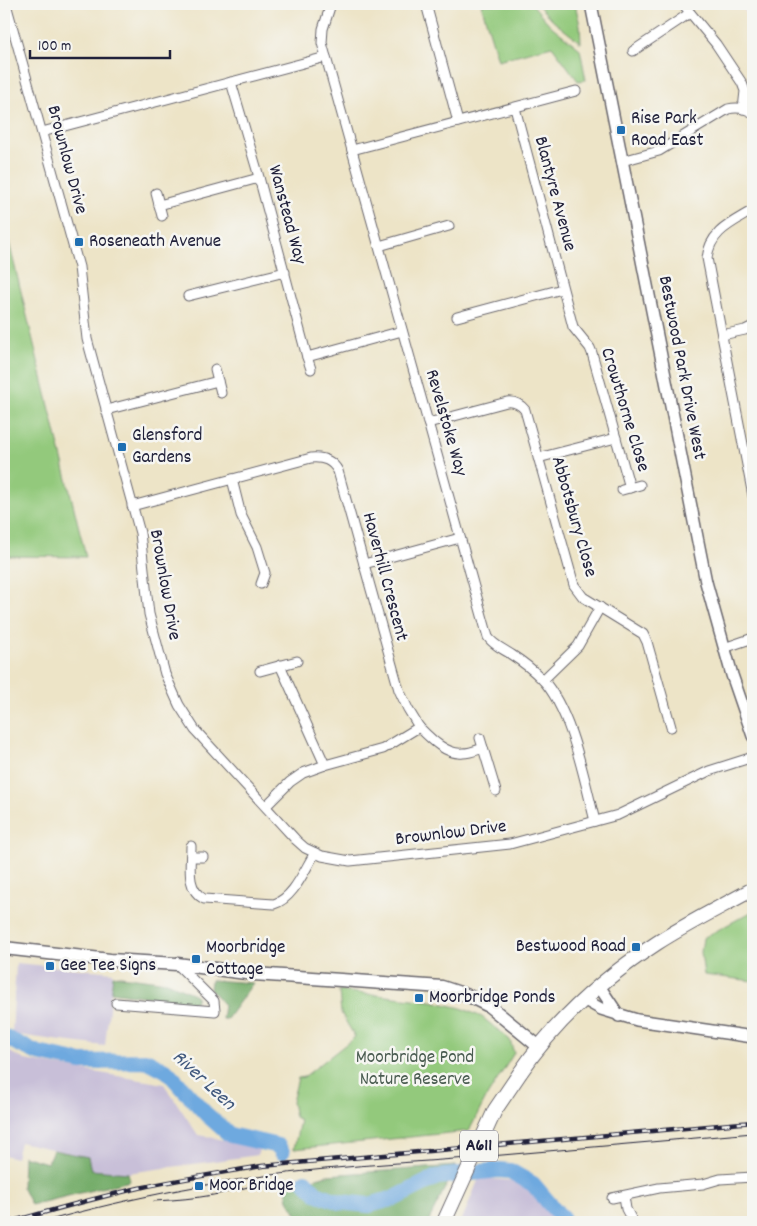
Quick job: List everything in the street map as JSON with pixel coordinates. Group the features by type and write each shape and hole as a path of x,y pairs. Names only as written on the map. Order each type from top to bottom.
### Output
{"main road":[{"name":"A611","path":"444,1222 495,1110 538,1046 600,986 655,944 753,890"},
{"path":"4,948 110,960 177,964 254,974 442,987 469,996 488,1006 538,1046"}],"street":[{"name":"Brownlow Drive","path":"6,4 78,267 87,338 143,550 149,614 165,674 172,693 195,730 296,840 315,853 330,858 359,860 510,844 624,813 716,768 753,757"},
{"name":"Revelstoke Way","path":"331,4 324,22 322,36 326,57 488,637 543,680 564,712 595,821"},
{"path":"426,4 458,122"},
{"name":"Bestwood Park Drive West","path":"590,4 704,573 724,648 753,736"},
{"path":"683,4 716,44 742,83 745,91 743,108"},
{"path":"633,51 690,13"},
{"path":"42,132 326,57"},
{"name":"Wanstead Way","path":"230,82 259,178 310,369"},
{"path":"352,150 576,91"},
{"path":"564,94 567,105"},
{"name":"Blantyre Avenue","path":"515,108 562,289"},
{"path":"622,161 659,152 720,113 735,108 743,108 753,112"},
{"path":"159,205 259,178"},
{"path":"156,194 162,216"},
{"path":"753,210 721,230 711,242 708,250 708,268 753,496"},
{"path":"379,246 449,226"},
{"path":"188,296 285,272"},
{"path":"463,305 461,316 562,289"},
{"name":"Crowthorne Close","path":"562,289 574,331 592,353 616,438 626,489 640,485"},
{"path":"722,335 745,330 753,326"},
{"path":"308,357 402,331"},
{"path":"215,369 221,392"},
{"path":"106,410 218,381"},
{"name":"Abbotsbury Close","path":"428,423 507,402 515,402 525,410 574,586 583,597 640,631 646,638 671,727"},
{"path":"538,458 616,438"},
{"name":"Haverhill Crescent","path":"132,506 311,458 322,458 332,463 338,471 399,690 408,709 419,727 430,738 448,750 464,753 483,748"},
{"path":"232,479 241,514 257,547 266,573 261,584"},
{"path":"364,564 460,538"},
{"path":"543,680 578,646 600,607"},
{"path":"724,648 753,638"},
{"path":"260,671 297,661"},
{"path":"280,665 325,765"},
{"path":"266,806 290,782 303,773 325,765 383,750 419,727"},
{"path":"480,738 496,791"},
{"path":"191,846 191,884 198,896 204,899 274,904 290,894 315,853"},
{"path":"191,857 203,857"},
{"path":"121,1002 215,1011 214,1001 177,964"},
{"path":"600,986 619,1016"},
{"path":"585,1000 619,1016 637,1020 753,1037"},
{"path":"612,1198 659,1188 753,1177"},
{"path":"624,1196 626,1209 633,1222"}],"shaded area":[{"path":"740,4 753,4 753,24"},
{"path":"16,963 113,972 105,1046 12,1034"},
{"path":"4,1049 25,1060 164,1084 198,1135 259,1147 258,1155 128,1173 91,1170 88,1157 20,1142 16,1158 4,1155"},
{"path":"479,1178 516,1181 528,1189 556,1222 461,1222"}],"green space":[{"path":"481,4 532,4 550,25 580,49 586,80 578,81 552,46 498,60"},
{"path":"537,4 575,4 580,25 581,43 553,21"},
{"path":"4,222 86,557 4,556"},
{"path":"753,911 753,981 704,975 701,952 703,938"},
{"path":"113,975 167,982 197,996 195,1002 188,1002 111,992"},
{"path":"211,980 253,983 227,1019 222,1019 224,1005 210,989"},
{"name":"Moorbridge Pond Nature Reserve","path":"339,991 431,1001 461,1008 482,1017 510,1040 514,1053 486,1098 469,1131 294,1149 300,1120 295,1117 292,1102 298,1078 304,1077 355,1037 341,1013"},
{"path":"53,1150 88,1157 91,1170 128,1173 130,1181 31,1205 22,1187 23,1156 47,1163"},
{"path":"456,1166 428,1222 301,1222 288,1200 285,1183 327,1175"}],"waterway":[{"name":"River Leen","path":"4,1037 38,1053 81,1062 148,1061 167,1071 206,1114 230,1135 278,1146 282,1152"},
{"name":"River Leen","path":"305,1181 316,1193 340,1202 369,1205 395,1198 437,1177 498,1170 510,1171 533,1184 565,1222"}],"tram line":[{"path":"43,1222 148,1196 254,1177 343,1167 753,1133"},
{"path":"154,1201 213,1195 271,1180"}],"railway":[{"path":"10,1222 139,1188 262,1166 753,1122"}],"place":[{"name":"Rise Park Road East","path":"621,130"},
{"name":"Roseneath Avenue","path":"79,242"},
{"name":"Glensford Gardens","path":"122,447"},
{"name":"Bestwood Road","path":"636,947"},
{"name":"Moorbridge Cottage","path":"196,959"},
{"name":"Gee Tee Signs","path":"50,966"},
{"name":"Moorbridge Ponds","path":"419,998"},
{"name":"Moor Bridge","path":"199,1186"}]}
